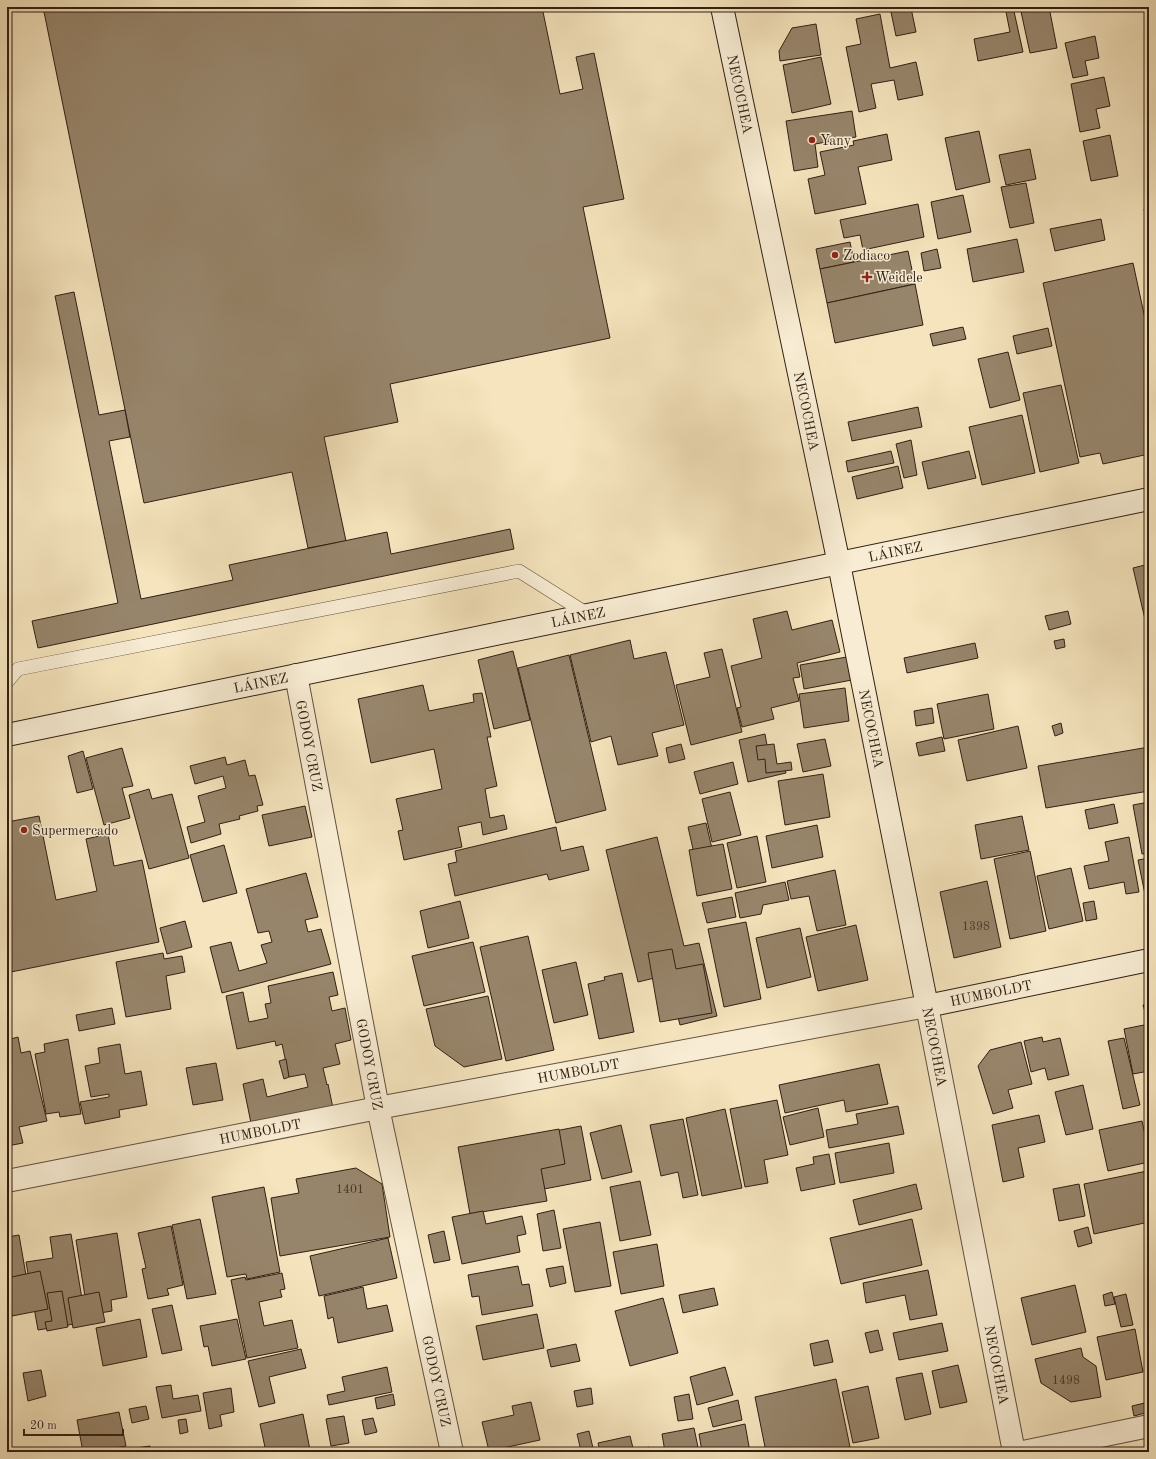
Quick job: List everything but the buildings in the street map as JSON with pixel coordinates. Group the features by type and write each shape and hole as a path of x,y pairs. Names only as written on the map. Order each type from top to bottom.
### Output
{"main road":[{"name":"NECOCHEA","path":"722,7 839,564 1014,1452"},
{"name":"LÁINEZ","path":"7,735 1149,499"},
{"name":"GODOY CRUZ","path":"296,675 378,1108 452,1452"},
{"name":"HUMBOLDT","path":"7,1181 378,1108 927,1006 1149,960"},
{"path":"1024,1452 1149,1426"}],"lane":[{"path":"7,682 18,669 519,571 589,615"}],"place":[{"name":"Yany","path":"812,140"},
{"name":"Zodiaco","path":"835,255"},
{"name":"Weidele","path":"867,277"},
{"name":"Supermercado","path":"24,830"}]}
